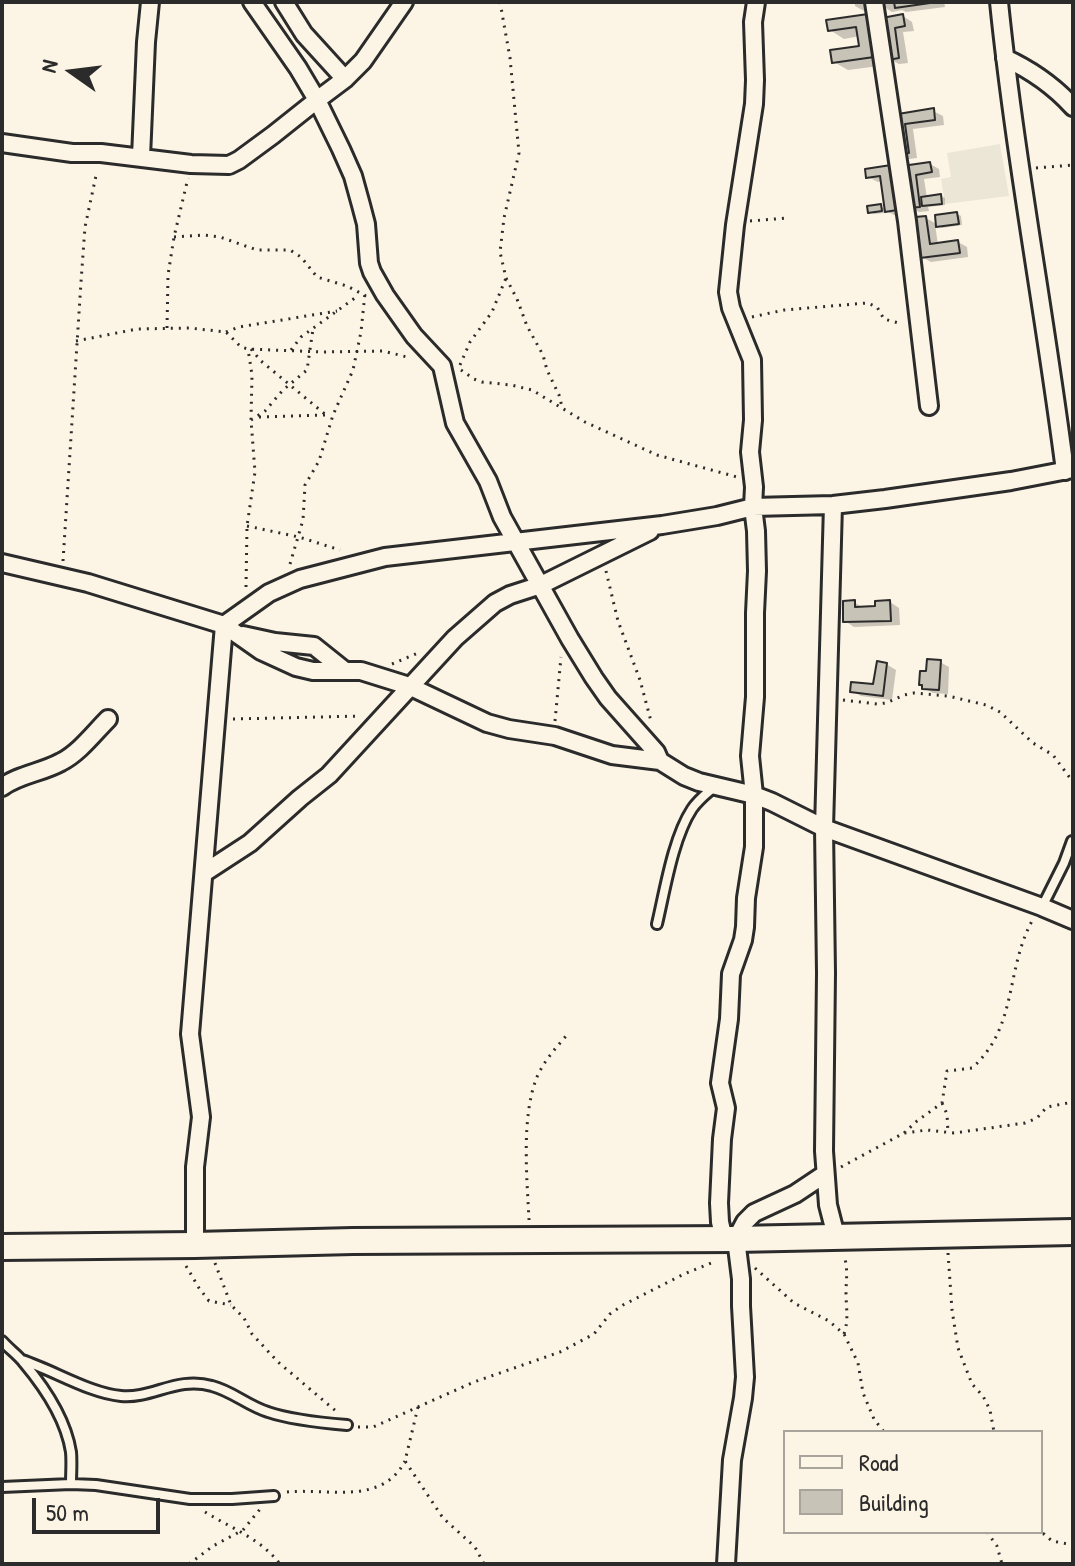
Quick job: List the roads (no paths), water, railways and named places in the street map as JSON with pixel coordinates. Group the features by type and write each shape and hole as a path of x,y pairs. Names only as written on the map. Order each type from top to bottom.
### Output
{"street":[{"path":"141,157 150,2"},
{"path":"252,2 285,47 317,100 353,176 366,224 372,272 408,327 442,366 455,423 479,464 502,517 594,678 658,757 684,776 714,787 754,795 824,828 1073,920"},
{"path":"284,2 304,34 345,79"},
{"path":"2,143 63,153 101,153 191,164 229,165 345,79 363,61 404,2"},
{"path":"726,1564 732,1460 745,1377 741,1279 719,1203 726,1108 720,1083 729,1019 731,974 743,940 754,847 750,756 755,697 757,571 750,452 752,360 731,308 728,292 754,104 755,2"},
{"path":"874,2 907,221 929,406"},
{"path":"193,1245 195,1167 201,1117 190,1034 195,959 217,719 230,629 238,614 281,586 320,572 415,552 662,525 753,507 833,505 1069,470 1020,170 999,2"},
{"path":"1005,58 1036,75 1073,107"},
{"path":"833,505 824,828 825,1174 828,1205 836,1236"},
{"path":"204,873 250,843 329,775 455,638 495,603 541,585 662,525"},
{"path":"2,563 88,583 275,642 314,646 352,671"},
{"path":"230,629 261,651 296,667 313,671 352,671 409,686 487,723 555,736 612,755 658,757"},
{"path":"2,787 14,778 65,760 108,719"},
{"path":"732,1243 754,1213 795,1194 825,1174"},
{"path":"2,1247 530,1240 732,1243 836,1236 1073,1232"}],"lane":[{"path":"657,924 684,826 699,800 714,787"},
{"path":"1042,907 1073,842 1073,831"},
{"path":"2,1341 22,1360 49,1396 71,1451 71,1484"},
{"path":"22,1360 120,1396 197,1383 213,1386 270,1413 347,1425"},
{"path":"2,1487 96,1485 190,1499 274,1496"}]}
